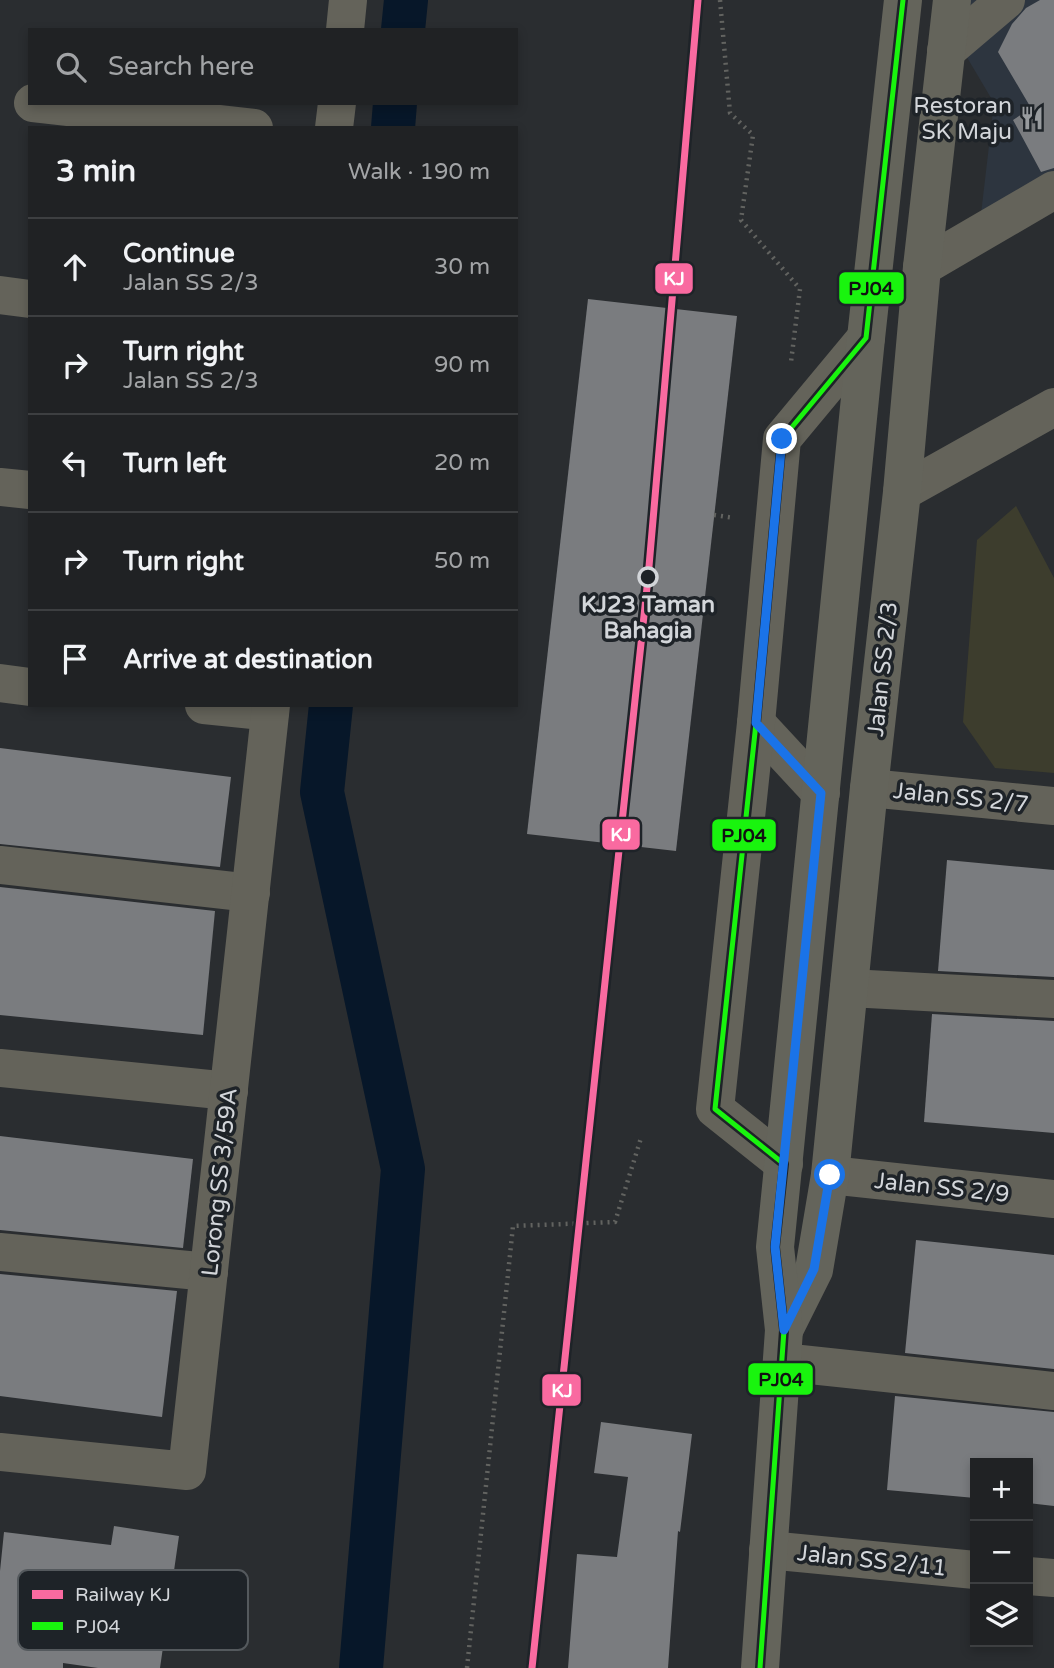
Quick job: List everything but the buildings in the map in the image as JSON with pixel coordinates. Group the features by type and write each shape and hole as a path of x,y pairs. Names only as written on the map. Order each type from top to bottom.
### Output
{"main road":[{"name":"Jalan SS 2/3","path":"760,1668 783,1346 775,1247 866,338 903,0"},
{"name":"Jalan SS 2/3","path":"783,1346 814,1269 830,1175 902,492 922,267 952,0"}],"street":[{"path":"345,28 348,0"},
{"path":"946,51 1006,0"},
{"path":"0,100 28,103"},
{"path":"49,105 236,126"},
{"path":"334,126 337,105"},
{"path":"922,267 1054,191"},
{"path":"0,295 28,299"},
{"path":"784,1164 715,1110 756,723 782,439 866,338"},
{"path":"902,492 1054,407"},
{"path":"0,487 28,490"},
{"path":"0,684 28,687"},
{"path":"238,707 271,709"},
{"name":"Lorong SS 3/59A","path":"0,1452 187,1471 271,709"},
{"path":"756,723 821,793"},
{"name":"Jalan SS 2/7","path":"869,788 1054,806"},
{"path":"0,864 251,893"},
{"path":"849,988 1054,999"},
{"path":"0,1068 229,1091"},
{"name":"Jalan SS 2/9","path":"830,1175 1054,1199"},
{"path":"0,1252 209,1272"},
{"path":"783,1346 1054,1391"},
{"name":"Jalan SS 2/11","path":"768,1550 970,1570"},
{"path":"1033,1576 1054,1578"}],"path":[{"path":"720,0 730,113 753,135 741,220 800,289 790,371"},
{"path":"467,1668 513,1226 615,1222 641,1138"}],"shaded area":[{"path":"933,0 1054,0 1054,205 977,248 994,103"}],"green space":[{"path":"1016,506 1054,578 1054,773 995,768 963,722 977,540"}],"waterway":[{"path":"403,28 406,0"},
{"path":"393,126 395,105"},
{"path":"331,707 322,792 403,1169 361,1668"}],"rail line":[{"name":"KJ","path":"532,1668 648,578 698,0"}],"transit line":[{"name":"PJ04","path":"760,1668 784,1330 775,1247 784,1164 715,1109 756,723 782,439 866,338 903,0"}],"place":[{"name":"Restoran SK Maju","path":"1032,118"},
{"name":"KJ23 Taman Bahagia","path":"648,577"}],"route":[{"path":"782,439 756,723 821,793 775,1247 784,1330 814,1269 830,1175"}]}
